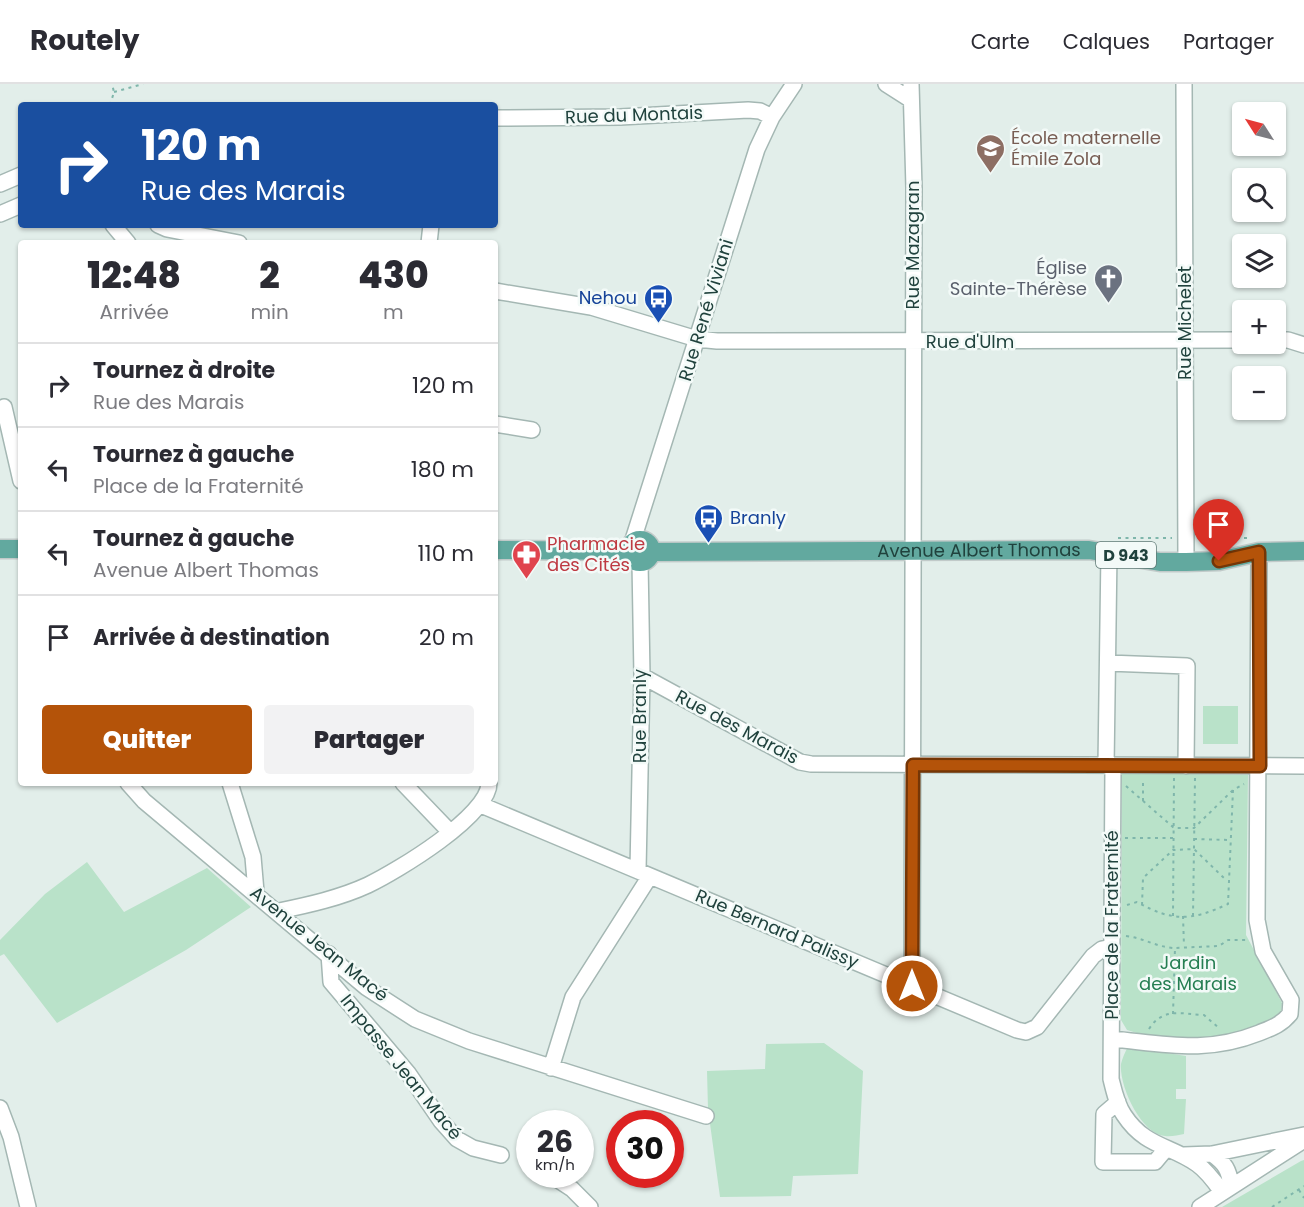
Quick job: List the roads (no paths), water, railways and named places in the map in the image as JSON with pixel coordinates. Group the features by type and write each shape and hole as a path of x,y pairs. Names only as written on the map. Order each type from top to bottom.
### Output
{"main road":[{"path":"0,549 18,549"},
{"name":"Avenue Albert Thomas","path":"498,550 638,552 1089,550 1160,562 1219,561 1259,552 1304,551"}],"street":[{"name":"Rue René Viviani","path":"638,552 698,339 757,149 772,117 794,84"},
{"path":"886,84 911,92"},
{"name":"Rue Michelet","path":"1184,84 1186,562"},
{"name":"Rue Mazagran","path":"911,92 914,132 912,986"},
{"name":"Rue du Montais","path":"498,118 620,117 748,110 760,111 772,117"},
{"path":"0,184 18,176"},
{"path":"0,214 18,206"},
{"path":"116,228 126,240"},
{"path":"165,228 216,240"},
{"name":"Rue d'Ulm","path":"498,292 591,307 698,339 913,342 1232,340"},
{"path":"1286,340 1303,342"},
{"path":"4,407 18,468"},
{"path":"498,424 532,430"},
{"name":"Rue Branly","path":"638,552 644,873"},
{"name":"Place de la Fraternité","path":"1109,552 1108,663 1113,838 1112,1040 1184,1048 1223,1045 1276,1027 1297,1012 1273,971 1260,940 1257,920 1259,552"},
{"path":"1108,663 1187,666 1185,766"},
{"name":"Rue des Marais","path":"642,675 800,762 811,764 1111,769 1185,766 1259,771 1304,766"},
{"name":"Avenue Jean Macé","path":"131,786 144,801 279,911 367,988 415,1019 469,1041 706,1116"},
{"path":"232,786 253,857 256,892"},
{"path":"406,786 450,832"},
{"path":"279,911 313,904 367,885 419,856 481,805 489,791 489,786"},
{"name":"Rue Bernard Palissy","path":"481,805 1026,1032 1036,1027 1093,956 1102,949 1112,947"},
{"path":"551,1068 573,997 644,873"},
{"name":"Impasse Jean Macé","path":"329,954 331,982 408,1072 441,1121 457,1139 465,1144 501,1155"},
{"path":"1112,1040 1111,1079 1123,1114 1137,1131 1166,1150 1181,1155 1202,1167 1226,1189"},
{"path":"1118,1102 1104,1114 1103,1162 1155,1162 1166,1150"},
{"path":"0,1108 28,1207"},
{"path":"1181,1155 1212,1154 1304,1135"},
{"path":"1200,1207 1304,1140"},
{"path":"1212,1154 1224,1162 1229,1171 1226,1189"},
{"path":"570,1188 590,1207"}],"place":[{"name":"École maternelle Émile Zola","path":"990,174"},
{"name":"Église Sainte-Thérèse","path":"1108,304"},
{"name":"Nehou","path":"658,324"},
{"name":"Branly","path":"709,544"},
{"name":"Pharmacie des Cités","path":"526,580"}],"park label":[{"name":"Jardin des Marais","path":"1188,973"}]}
